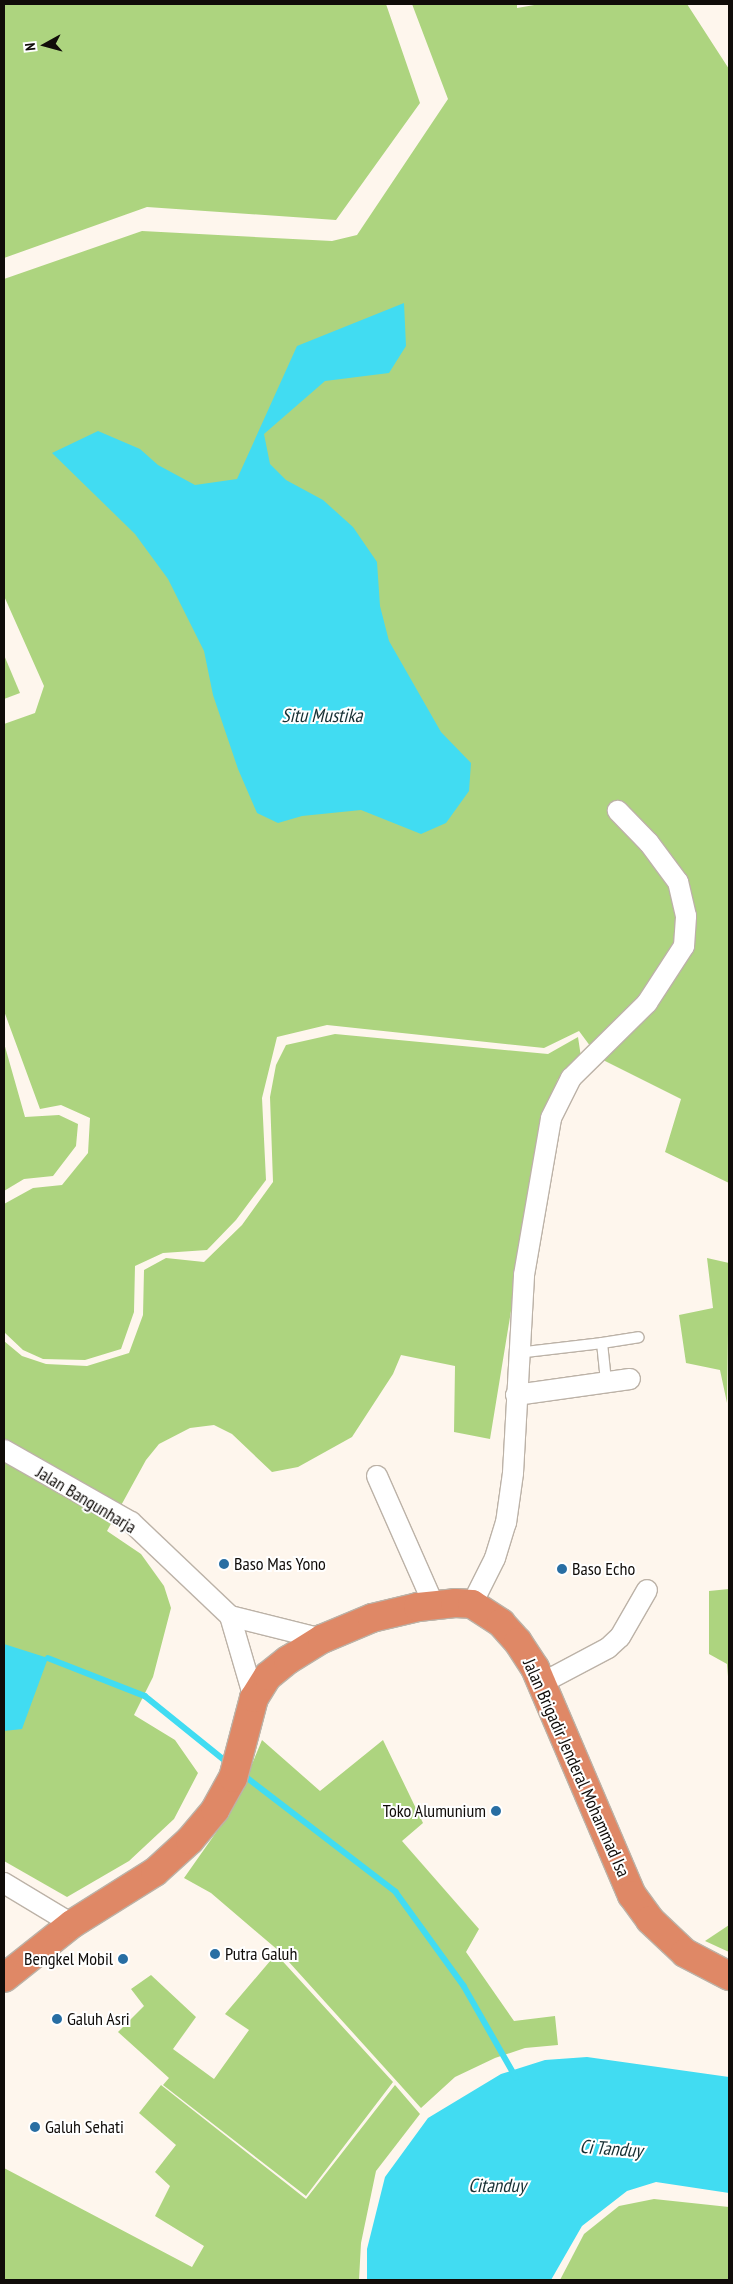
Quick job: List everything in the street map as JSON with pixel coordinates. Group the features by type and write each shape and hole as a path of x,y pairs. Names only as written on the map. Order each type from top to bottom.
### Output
{"highway":[{"path":"4,1978 72,1924 155,1872 216,1810 233,1778 254,1698 268,1676 322,1639 372,1618 434,1605 472,1604"},
{"name":"Jalan Brigadir Jenderal Mohammad Isa","path":"472,1604 501,1623 518,1642 542,1683 632,1895 664,1936 686,1953 729,1976"}],"street":[{"path":"472,1604 495,1558 506,1522 513,1473 517,1353 524,1275 551,1118 571,1078 646,1003 684,946 686,916 678,882 649,844 618,811"},
{"path":"516,1395 630,1379"},
{"name":"Jalan Bangunharja","path":"4,1450 131,1522 230,1616"},
{"path":"377,1476 434,1605"},
{"path":"542,1683 608,1648 620,1637 647,1590"},
{"path":"230,1616 322,1639"},
{"path":"230,1616 254,1698"},
{"path":"4,1883 72,1924"}],"lane":[{"path":"517,1353 639,1337"},
{"path":"602,1343 606,1382"}],"green space":[{"path":"4,4 386,4 420,103 336,220 147,207 4,258"},
{"path":"412,4 517,4 517,8 540,4 687,4 729,69 729,1183 665,1152 681,1099 599,1058 579,1031 544,1048 327,1025 277,1037 262,1098 266,1180 236,1220 207,1250 163,1253 135,1266 134,1312 121,1349 85,1360 43,1359 23,1350 4,1332 4,1204 33,1188 62,1185 88,1153 90,1118 61,1105 40,1109 4,1011 4,724 35,713 44,686 4,596 4,279 142,231 332,241 357,235 448,99"},
{"path":"4,655 20,693 4,699"},
{"path":"335,1034 548,1054 578,1037 581,1057 558,1079 543,1116 490,1439 454,1432 455,1366 401,1355 393,1374 352,1437 298,1467 272,1472 232,1434 214,1425 190,1428 159,1444 146,1460 107,1531 141,1554 164,1586 171,1608 153,1677 134,1715 175,1740 198,1773 174,1819 129,1861 67,1897 4,1861 4,1341 22,1356 46,1364 87,1366 129,1353 143,1315 144,1270 166,1258 204,1262 242,1225 273,1182 270,1097 276,1065 286,1045"},
{"path":"4,1043 25,1117 59,1115 78,1124 76,1146 53,1176 24,1179 4,1191"},
{"path":"707,1258 729,1263 727,1403 720,1370 686,1363 679,1315 713,1308"},
{"path":"729,1589 729,1689 727,1664 709,1654 709,1591"},
{"path":"262,1740 320,1791 383,1740 423,1823 402,1841 479,1929 466,1952 514,2021 555,2016 558,2045 525,2048 495,2058 455,2077 421,2108 279,1951 211,1893 184,1878 222,1824 243,1786"},
{"path":"729,1925 729,1952 705,1941"},
{"path":"276,1954 393,2082 306,2196 163,2085 169,2078 118,2032 144,2006 131,1989 151,1975 196,2017 173,2049 214,2079 249,2030 225,2014"},
{"path":"161,2085 306,2199 395,2085 420,2114 376,2171 361,2243 359,2280 4,2280 4,2168 192,2267 204,2246 155,2216 170,2186 155,2172 176,2145 139,2113"},
{"path":"654,2199 729,2207 729,2280 560,2280 584,2234 619,2206"}],"water":[{"name":"Situ Mustika","path":"404,303 406,346 389,373 325,381 264,434 270,464 286,480 323,500 353,527 377,562 380,606 389,641 441,732 471,763 469,791 446,823 421,834 361,810 302,816 278,823 257,813 238,769 213,695 204,651 168,579 135,534 52,453 98,431 140,449 158,465 195,485 237,479 297,346"},
{"path":"4,1644 48,1658 22,1729 4,1731"},
{"name":"Citanduy","path":"587,2057 729,2077 729,2193 656,2182 627,2191 582,2226 551,2280 367,2280 367,2249 385,2177 428,2118 501,2074 545,2060"}],"waterway":[{"path":"48,1658 145,1696 228,1763"},
{"path":"241,1773 396,1892 464,1986 516,2077"}],"place":[{"name":"Baso Mas Yono","path":"224,1564"},
{"name":"Baso Echo","path":"562,1569"},
{"name":"Toko Alumunium","path":"496,1811"},
{"name":"Putra Galuh","path":"215,1954"},
{"name":"Bengkel Mobil","path":"123,1959"},
{"name":"Galuh Asri","path":"57,2019"},
{"name":"Galuh Sehati","path":"35,2127"}],"water label":[{"name":"Ci Tanduy","path":"611,2149"}]}
